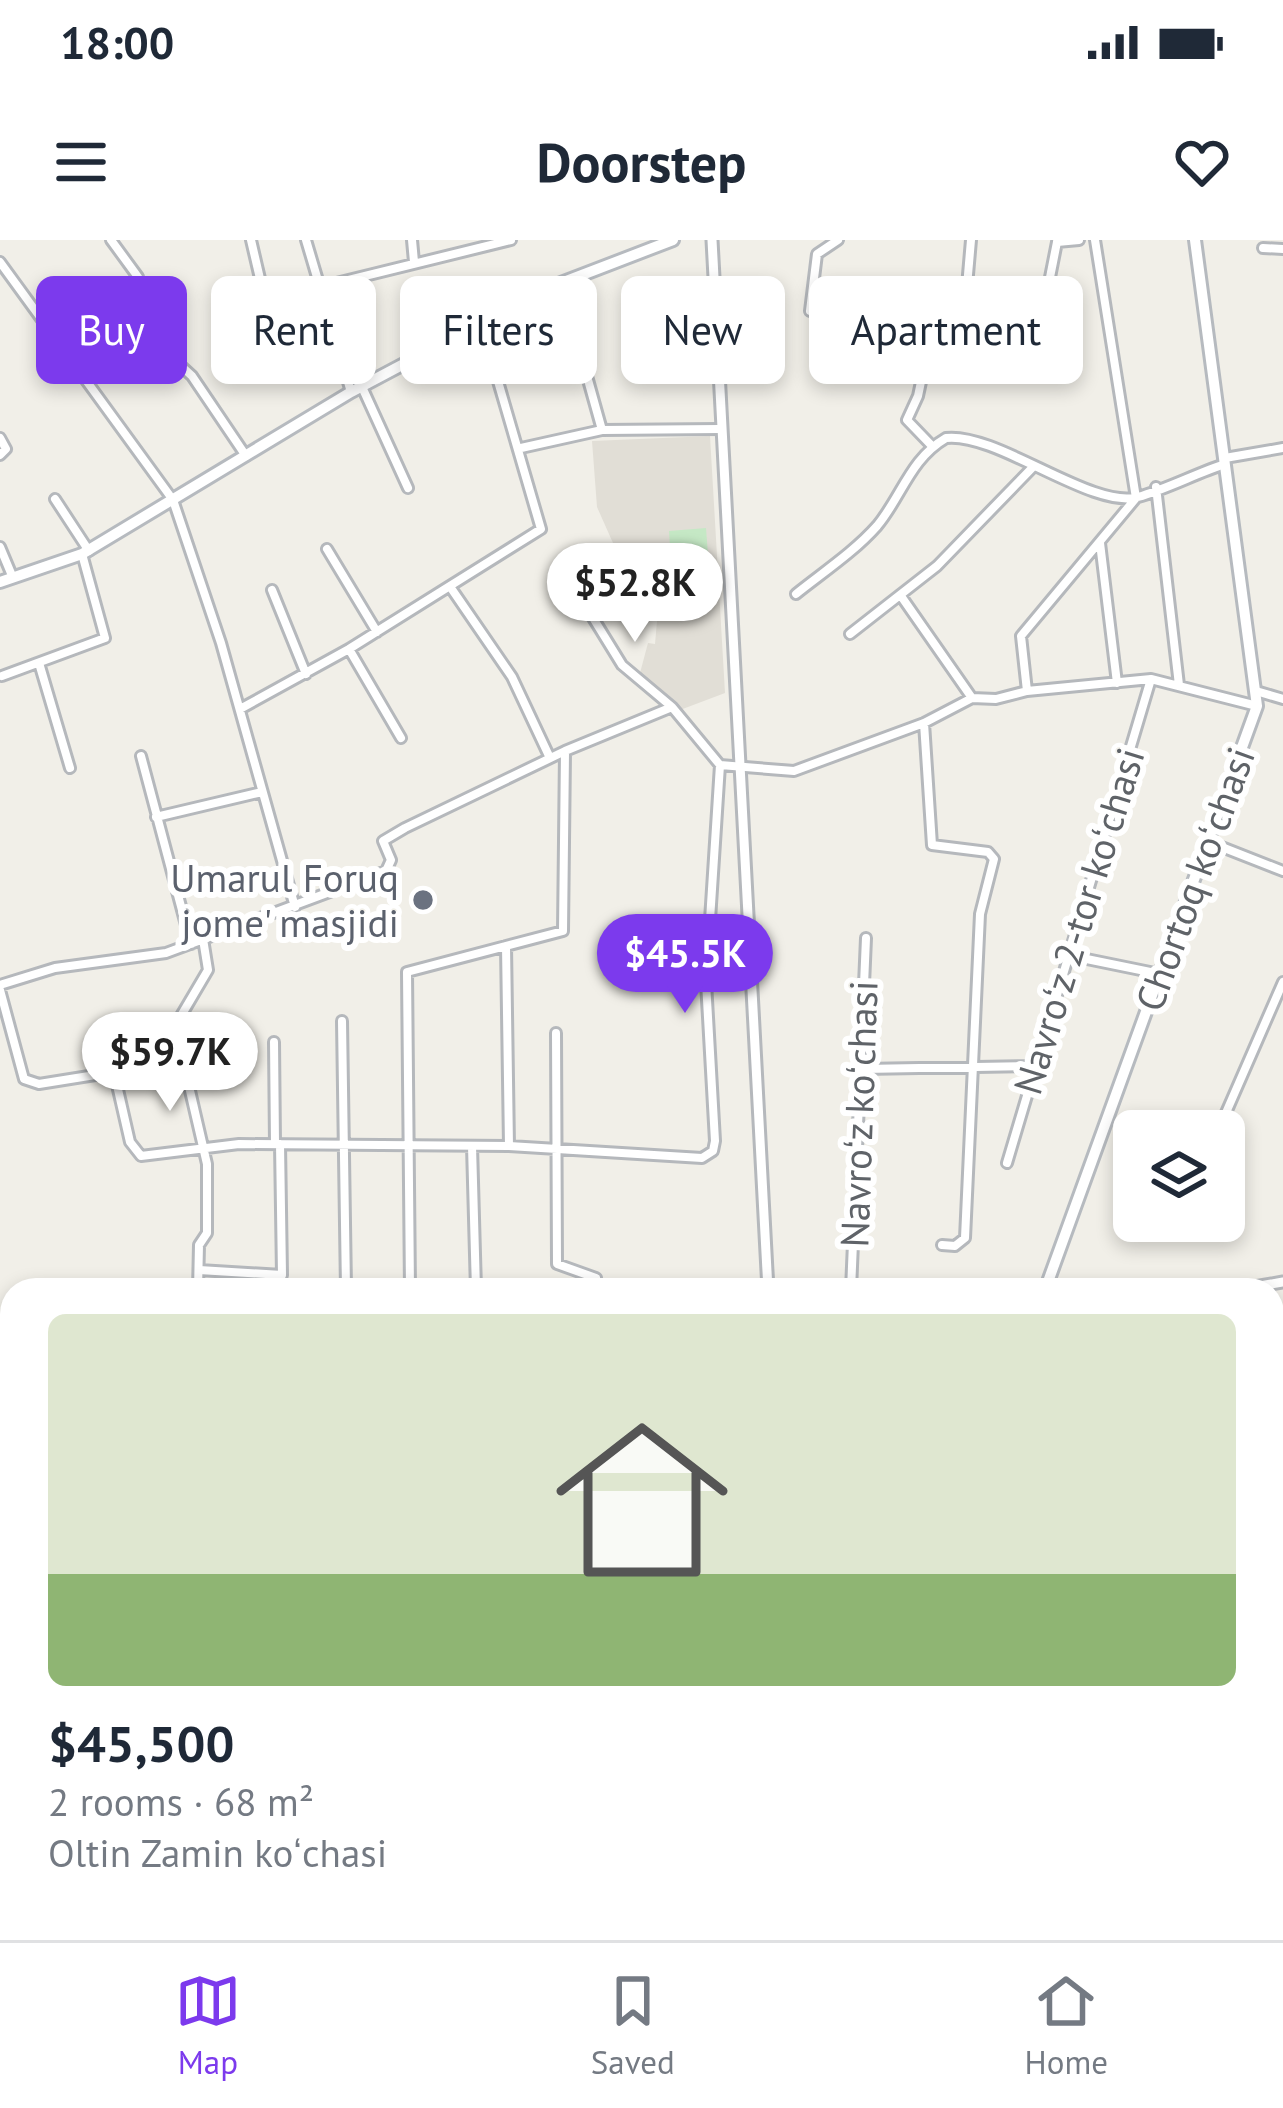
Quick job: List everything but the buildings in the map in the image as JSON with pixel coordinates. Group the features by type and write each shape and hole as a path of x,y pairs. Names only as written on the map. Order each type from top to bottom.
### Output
{"main road":[{"path":"579,276 673,240"},
{"name":"Chortoq koʻchasi","path":"1049,1278 1257,706 1195,240"},
{"path":"6,580 86,552 400,366"}],"street":[{"path":"111,240 138,277 120,292 156,343 192,376 246,456"},
{"path":"251,240 259,276"},
{"path":"306,240 317,276"},
{"path":"412,240 414,262"},
{"path":"361,276 511,240"},
{"path":"712,240 766,1278"},
{"path":"815,276 817,254 838,240"},
{"path":"932,446 907,420 918,396 932,330 964,321 971,240"},
{"path":"1050,276 1057,241 1079,240"},
{"path":"1095,240 1136,498"},
{"path":"1263,248 1283,249"},
{"path":"0,262 173,500 240,709 295,907"},
{"path":"353,384 408,488"},
{"path":"240,709 451,588 542,526 501,384"},
{"path":"589,384 602,430"},
{"path":"521,448 602,430 720,429"},
{"path":"0,438 6,449 0,455"},
{"path":"796,594 872,532 932,446 946,438 978,439 1032,469 1136,498"},
{"path":"1028,691 1021,636 1136,498 1225,461 1283,448"},
{"path":"850,634 986,521 1032,469"},
{"path":"1156,487 1179,685"},
{"path":"2,676 107,634 86,552 55,499"},
{"path":"1100,544 1117,683"},
{"path":"0,547 6,580"},
{"path":"327,548 377,632"},
{"path":"451,588 512,677 550,758"},
{"path":"272,590 306,674"},
{"path":"901,596 972,698"},
{"path":"582,600 622,665 672,707 720,765 740,770 794,772 924,723 972,698 996,699 1028,691 1151,679 1257,706"},
{"path":"349,649 401,738"},
{"path":"39,663 70,768"},
{"name":"Navroʻz 2-tor koʻchasi","path":"1006,1163 1151,679"},
{"path":"1256,691 1282,697"},
{"path":"672,707 565,751 383,841 392,860 386,871 166,953 55,968 0,987 24,1079 39,1084 114,1072 134,1152 153,1157 277,1144 508,1146 702,1158 713,1151 706,982 720,765"},
{"path":"924,723 933,847 994,856 980,914 965,1238 956,1246 942,1245"},
{"path":"410,1278 407,972 563,931 565,751"},
{"path":"141,756 190,944"},
{"path":"157,817 262,792"},
{"path":"1209,842 1283,872"},
{"name":"Navroʻz koʻchasi","path":"852,1278 866,938"},
{"path":"199,1278 209,1206 207,1163 175,1026 208,970 203,939"},
{"path":"506,946 508,1146"},
{"path":"1067,956 1162,974"},
{"path":"1227,1110 1283,982"},
{"path":"342,1021 346,1278"},
{"path":"556,1033 557,1264 596,1278"},
{"path":"199,1270 282,1275 274,1042"},
{"path":"863,1070 1036,1066"},
{"path":"472,1146 476,1278"}],"shaded area":[{"path":"710,436 725,693 680,710 640,673 648,643 655,644 657,621 628,620 621,561 597,507 592,441"}],"green space":[{"path":"706,528 711,595 673,597 669,531"}],"place":[{"name":"Umarul Foruq jome' masjidi","path":"423,900"}]}
